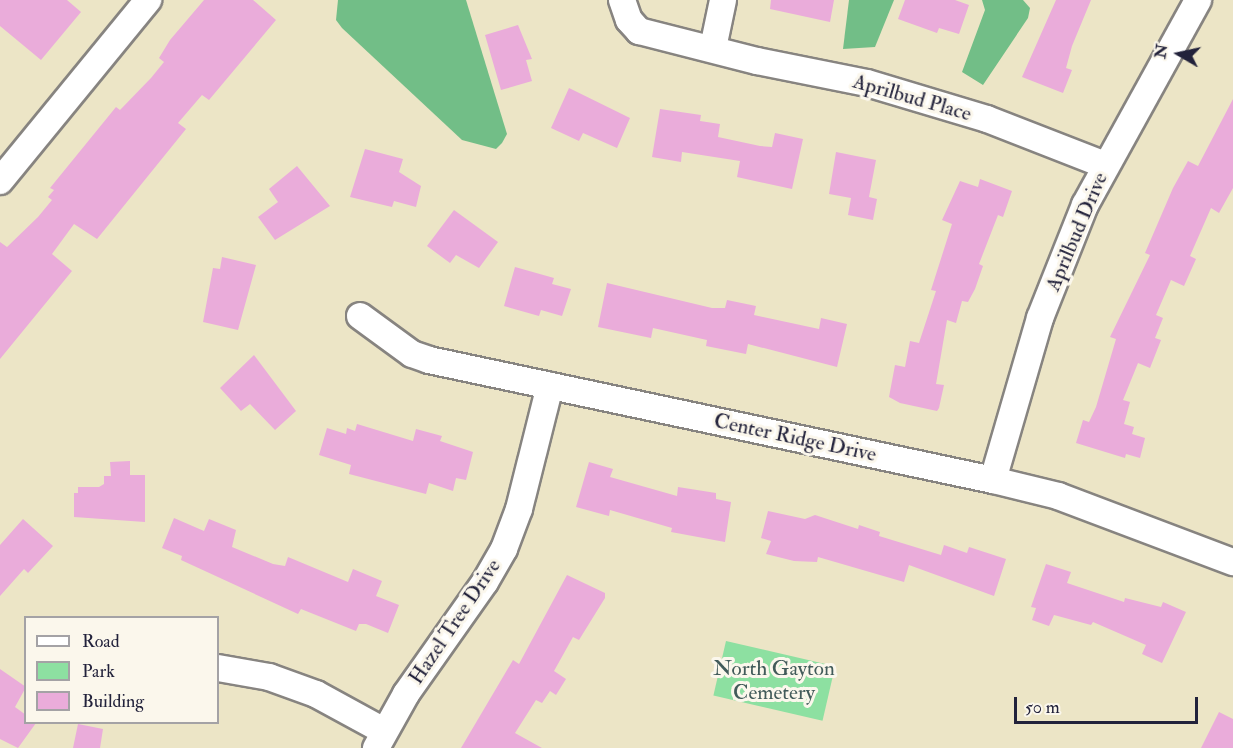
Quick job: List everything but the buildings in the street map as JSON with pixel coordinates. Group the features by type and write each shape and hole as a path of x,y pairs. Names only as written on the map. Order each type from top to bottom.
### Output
{"street":[{"path":"0,181 148,0"},
{"name":"Aprilbud Place","path":"622,0 629,20 639,31 714,48 757,62 867,83 987,119 1105,165"},
{"path":"714,48 723,0"},
{"name":"Aprilbud Drive","path":"993,480 1040,318 1105,165 1198,0"},
{"name":"Center Ridge Drive","path":"360,316 412,354 550,386 993,480 1078,503 1233,562"},
{"name":"Hazel Tree Drive","path":"380,739 504,549 519,509 550,386"},
{"path":"219,668 268,677 316,694 380,739"}],"green space":[{"path":"338,0 466,0 507,134 502,143 496,149 462,140 342,28 336,20"},
{"path":"849,0 894,0 875,47 843,49"},
{"path":"982,0 1023,0 1030,8 1028,18 983,85 962,72 985,10"},
{"name":"North Gayton Cemetery","path":"726,641 835,666 823,721 713,696"}]}
